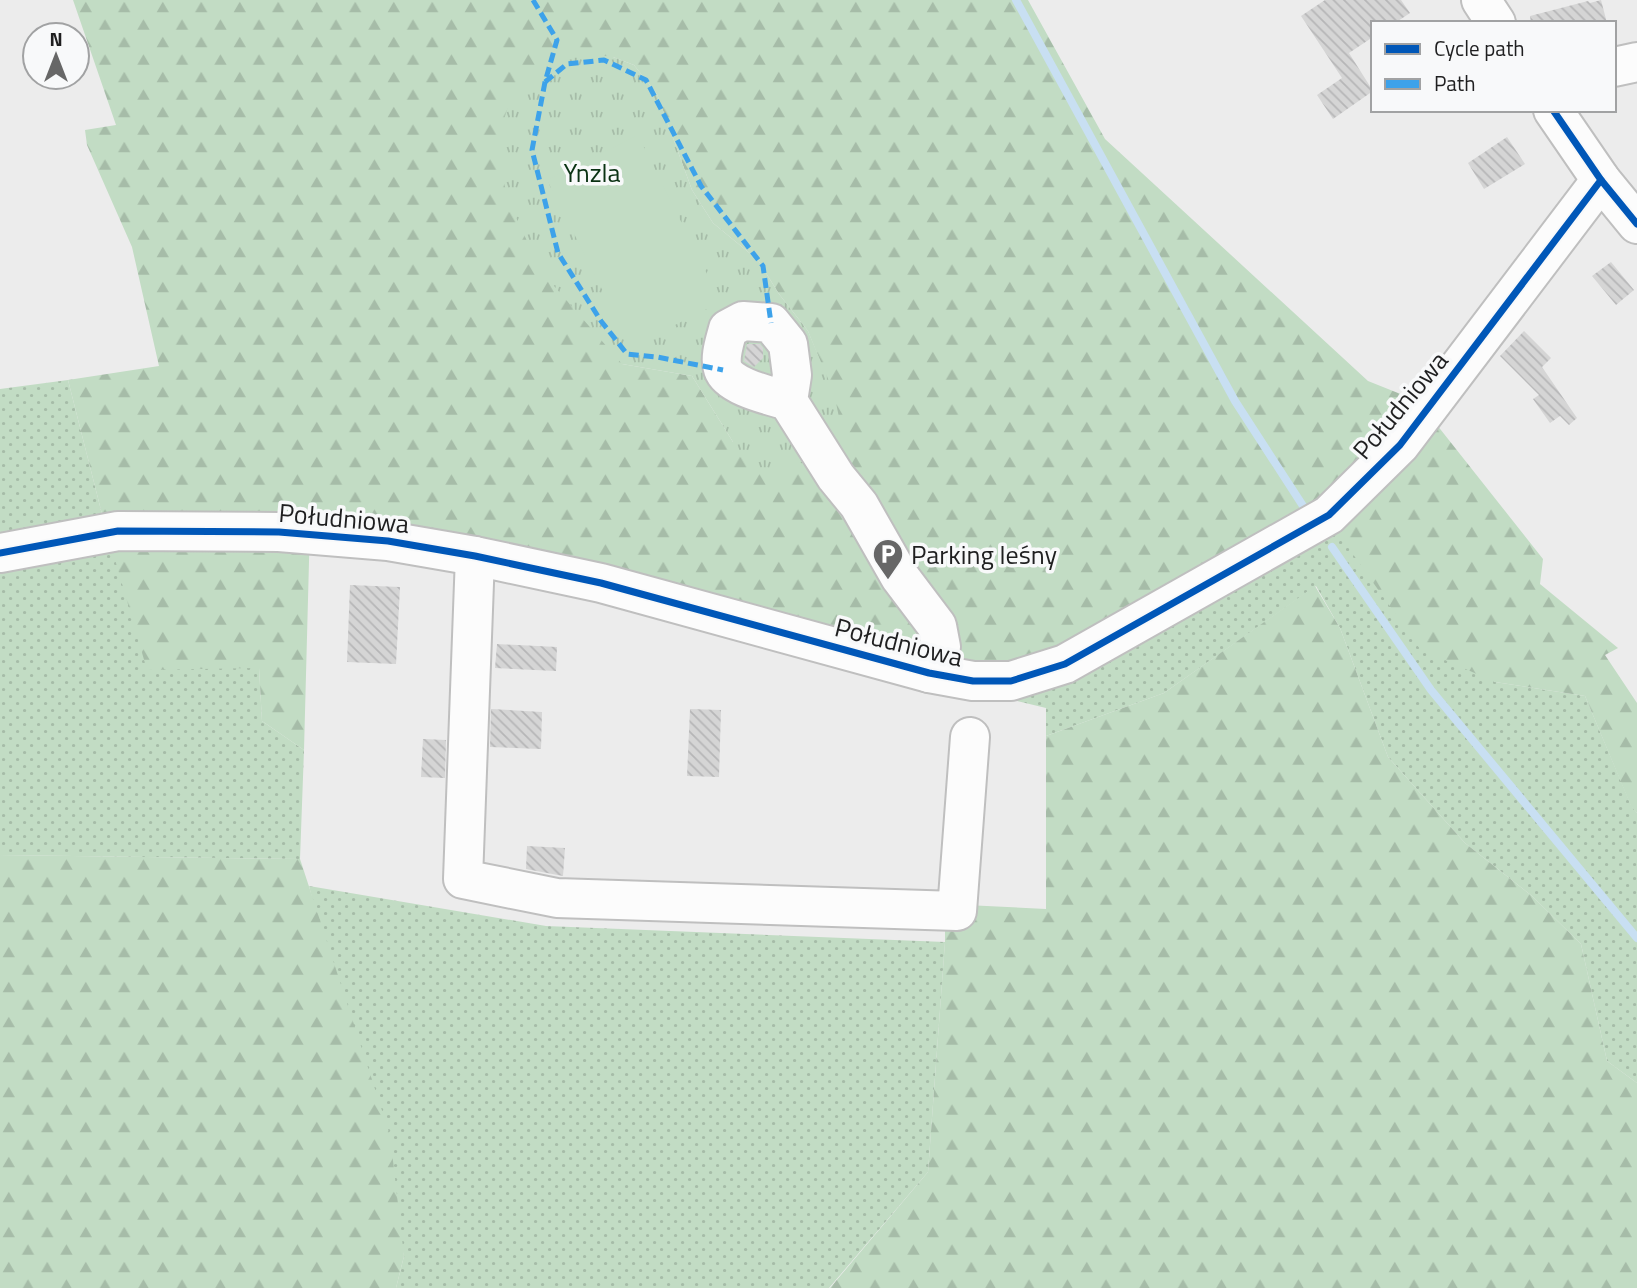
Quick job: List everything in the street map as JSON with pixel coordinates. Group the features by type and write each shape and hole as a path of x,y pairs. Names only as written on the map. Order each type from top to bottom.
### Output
{"street":[{"path":"1481,0 1495,21"},
{"path":"1616,67 1637,62"},
{"path":"1554,112 1601,180 1637,224"},
{"name":"Południowa","path":"0,554 118,531 252,532 388,541 475,556 601,583 929,673 972,681 1011,681 1065,664 1329,515 1400,445 1601,180"},
{"path":"788,401 836,477 859,505 900,577 937,626 941,647 929,673"},
{"path":"475,556 463,879 557,898 957,911 970,737"}],"green space":[{"path":"73,0 1028,0 1105,139 1368,381 1418,401 1543,559 1540,584 1618,648 1605,655 1637,703 1637,813 1631,806 1585,696 1495,682 1420,649 1319,506 1034,660 985,664 310,524 304,750 262,721 259,668 147,670 103,518 68,380 159,366 132,247 87,145 85,130 116,125 91,52 91,21 80,21","holes":["613,57 634,65 657,94 692,190 713,223 758,260 779,294 808,331 820,361 733,442 692,376 622,364"]},
{"name":"Ynzla","path":"573,51 613,57 634,65 657,94 692,190 713,223 758,260 779,294 808,331 834,393 841,427 822,447 789,473 752,466 733,442 692,376 622,364 541,271 507,198 497,141 514,88 550,57"},
{"path":"638,135 721,302 631,347 547,180"},
{"path":"68,380 103,518 259,668 262,721 304,750 300,859 0,855 0,389"},
{"path":"1334,526 1495,682 1585,696 1631,805 1637,813 1637,1083 1607,1061 1581,944 1532,896 1465,843 1388,757 1340,628 1316,586 1164,693 1046,736 1046,708 989,694"},
{"path":"1315,586 1340,628 1388,757 1465,843 1532,896 1581,944 1607,1061 1637,1083 1637,1288 830,1288 928,1172 945,942 945,904 1046,909 1046,736 1164,693"},
{"path":"0,855 300,859 390,1135 404,1256 396,1288 0,1288"},
{"path":"309,886 546,926 945,942 928,1172 829,1288 396,1288 404,1256"}],"building":[{"path":"1325,0 1401,0 1410,13 1398,21 1371,21 1371,38 1349,53 1371,88 1371,92 1333,119 1317,95 1342,78 1301,16"},
{"path":"1601,0 1606,21 1531,21 1530,16 1588,1 1590,3"},
{"path":"1507,137 1525,164 1484,189 1468,163"},
{"path":"1611,262 1634,290 1616,305 1592,276"},
{"path":"1524,331 1551,358 1542,367 1577,418 1569,425 1560,416 1550,423 1533,399 1539,395 1500,356"},
{"path":"747,344 760,344 763,348 763,358 754,367 744,361"},
{"path":"350,585 400,587 396,664 347,662"},
{"path":"497,644 557,647 556,671 495,668"},
{"path":"491,709 542,712 541,749 490,747"},
{"path":"690,709 721,710 719,777 687,776"},
{"path":"423,739 446,740 445,778 421,777"},
{"path":"527,846 565,848 563,876 526,869"}],"waterway":[{"path":"1016,0 1235,401 1305,509"},
{"path":"1332,547 1431,690 1637,938"}],"marked path":[{"path":"533,0 557,40 545,82 532,150 558,253 601,321 627,354 723,370"},
{"path":"545,82 567,64 604,60 646,80 701,186 763,266 771,323"}],"cycle path":[{"path":"1554,112 1601,180 1637,224"},
{"path":"0,553 118,531 279,532 388,541 475,556 601,583 929,673 973,681 1011,681 1065,664 1329,515 1400,445 1601,180"}],"place":[{"name":"Parking leśny","path":"888,581"}]}
